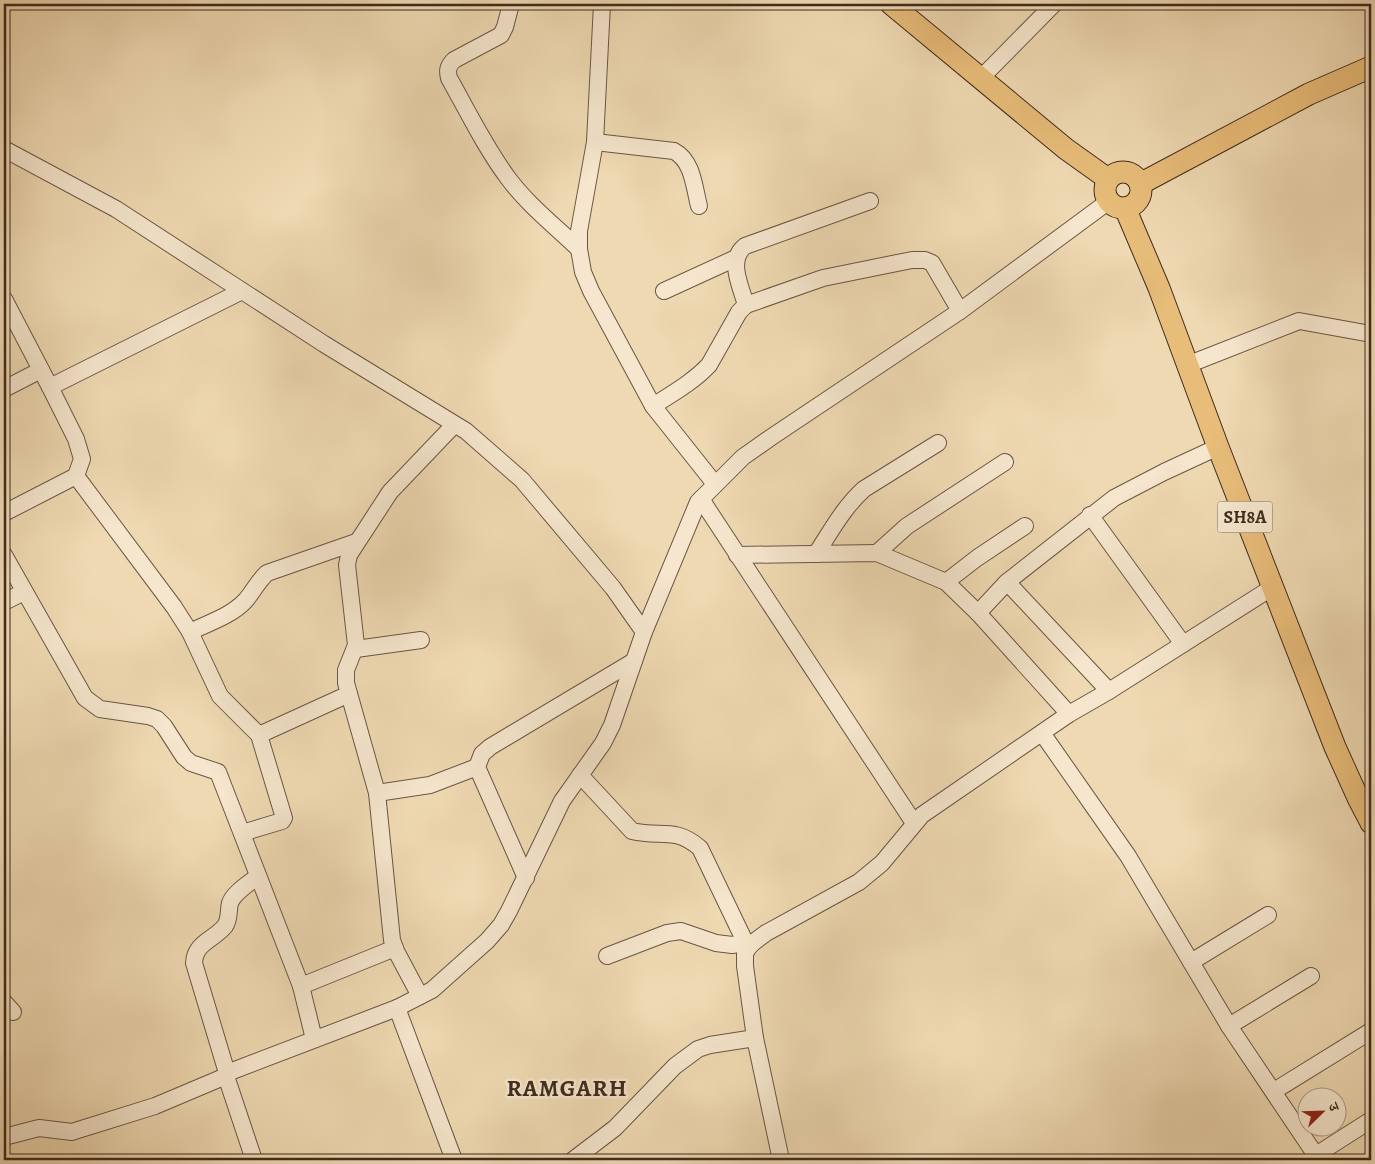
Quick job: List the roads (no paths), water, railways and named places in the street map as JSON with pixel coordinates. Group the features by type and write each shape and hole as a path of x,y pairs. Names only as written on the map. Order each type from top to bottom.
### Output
{"main road":[{"path":"892,4 1066,149 1108,179 1121,171 1129,172 1136,177 1140,184 1141,192 1138,199 1132,205 1117,205"},
{"path":"1140,184 1309,94 1371,67"},
{"name":"SH8A","path":"1108,179 1105,186 1105,194 1117,205 1158,288 1335,747 1371,823"}],"street":[{"path":"512,4 501,35 449,64 448,78 509,179 532,206 579,249"},
{"path":"602,4 595,142 579,231 579,249 583,272 591,291 653,406 715,484"},
{"path":"981,78 1054,4"},
{"path":"595,142 674,151 682,156 689,166 699,206"},
{"path":"4,149 116,209 242,291 466,431 522,480 646,628"},
{"path":"746,305 736,268 736,258 741,249 870,201"},
{"path":"4,1137 40,1128 72,1132 155,1106 226,1074 397,1008 432,990 487,941 501,924 526,878 562,801 603,743 612,725 646,628 700,500 743,457 1117,205"},
{"path":"664,291 736,258"},
{"path":"653,406 696,379 709,365 739,312 746,305 832,276 918,259 925,260 932,263 960,311"},
{"path":"50,387 242,291"},
{"path":"4,298 50,387 81,452 82,459 76,476 4,513"},
{"path":"1187,365 1300,321 1371,334"},
{"path":"4,388 41,370"},
{"path":"420,996 395,948 391,932 377,793 349,694 346,670 356,649 356,639 347,565 349,555 356,542 390,492 454,425"},
{"path":"816,554 844,510 854,498 864,489 938,443"},
{"path":"978,613 1007,582 1114,498 1218,447"},
{"path":"877,553 907,526 1005,462"},
{"path":"76,476 174,607 190,632 220,696 259,734 284,818 282,821 242,833"},
{"path":"700,500 914,823"},
{"path":"1090,516 1183,644"},
{"path":"946,582 976,558 1025,526"},
{"path":"190,632 235,610 245,601 261,578 267,573 356,542"},
{"path":"737,555 877,553 946,582 978,613 1069,714"},
{"path":"4,555 85,698 100,709 158,719 184,757 191,763 218,772 301,986 314,1039"},
{"path":"1007,582 1109,691"},
{"path":"607,956 667,933 681,931 716,943 747,946 766,933 859,882 882,863 922,815 1069,714 1109,691 1273,587"},
{"path":"4,602 24,592"},
{"path":"356,649 422,640"},
{"path":"526,878 477,767 482,754 490,747 634,661"},
{"path":"259,734 349,694"},
{"path":"1042,733 1128,856 1229,1026 1318,1158 1371,1120"},
{"path":"377,793 430,785 477,767"},
{"path":"580,775 632,831 678,834 700,848 747,946 744,966 754,1038 781,1160"},
{"path":"254,1160 226,1074 194,963 194,954 223,928 227,922 230,903 234,897 258,876"},
{"path":"1192,962 1268,916"},
{"path":"301,986 395,948"},
{"path":"1229,1026 1311,976"},
{"path":"397,1008 454,1160"},
{"path":"1274,1092 1371,1031"},
{"path":"573,1160 615,1128 676,1066 698,1049 710,1044 754,1038"}],"district":[{"name":"RAMGARH","path":"567,1088"}]}
